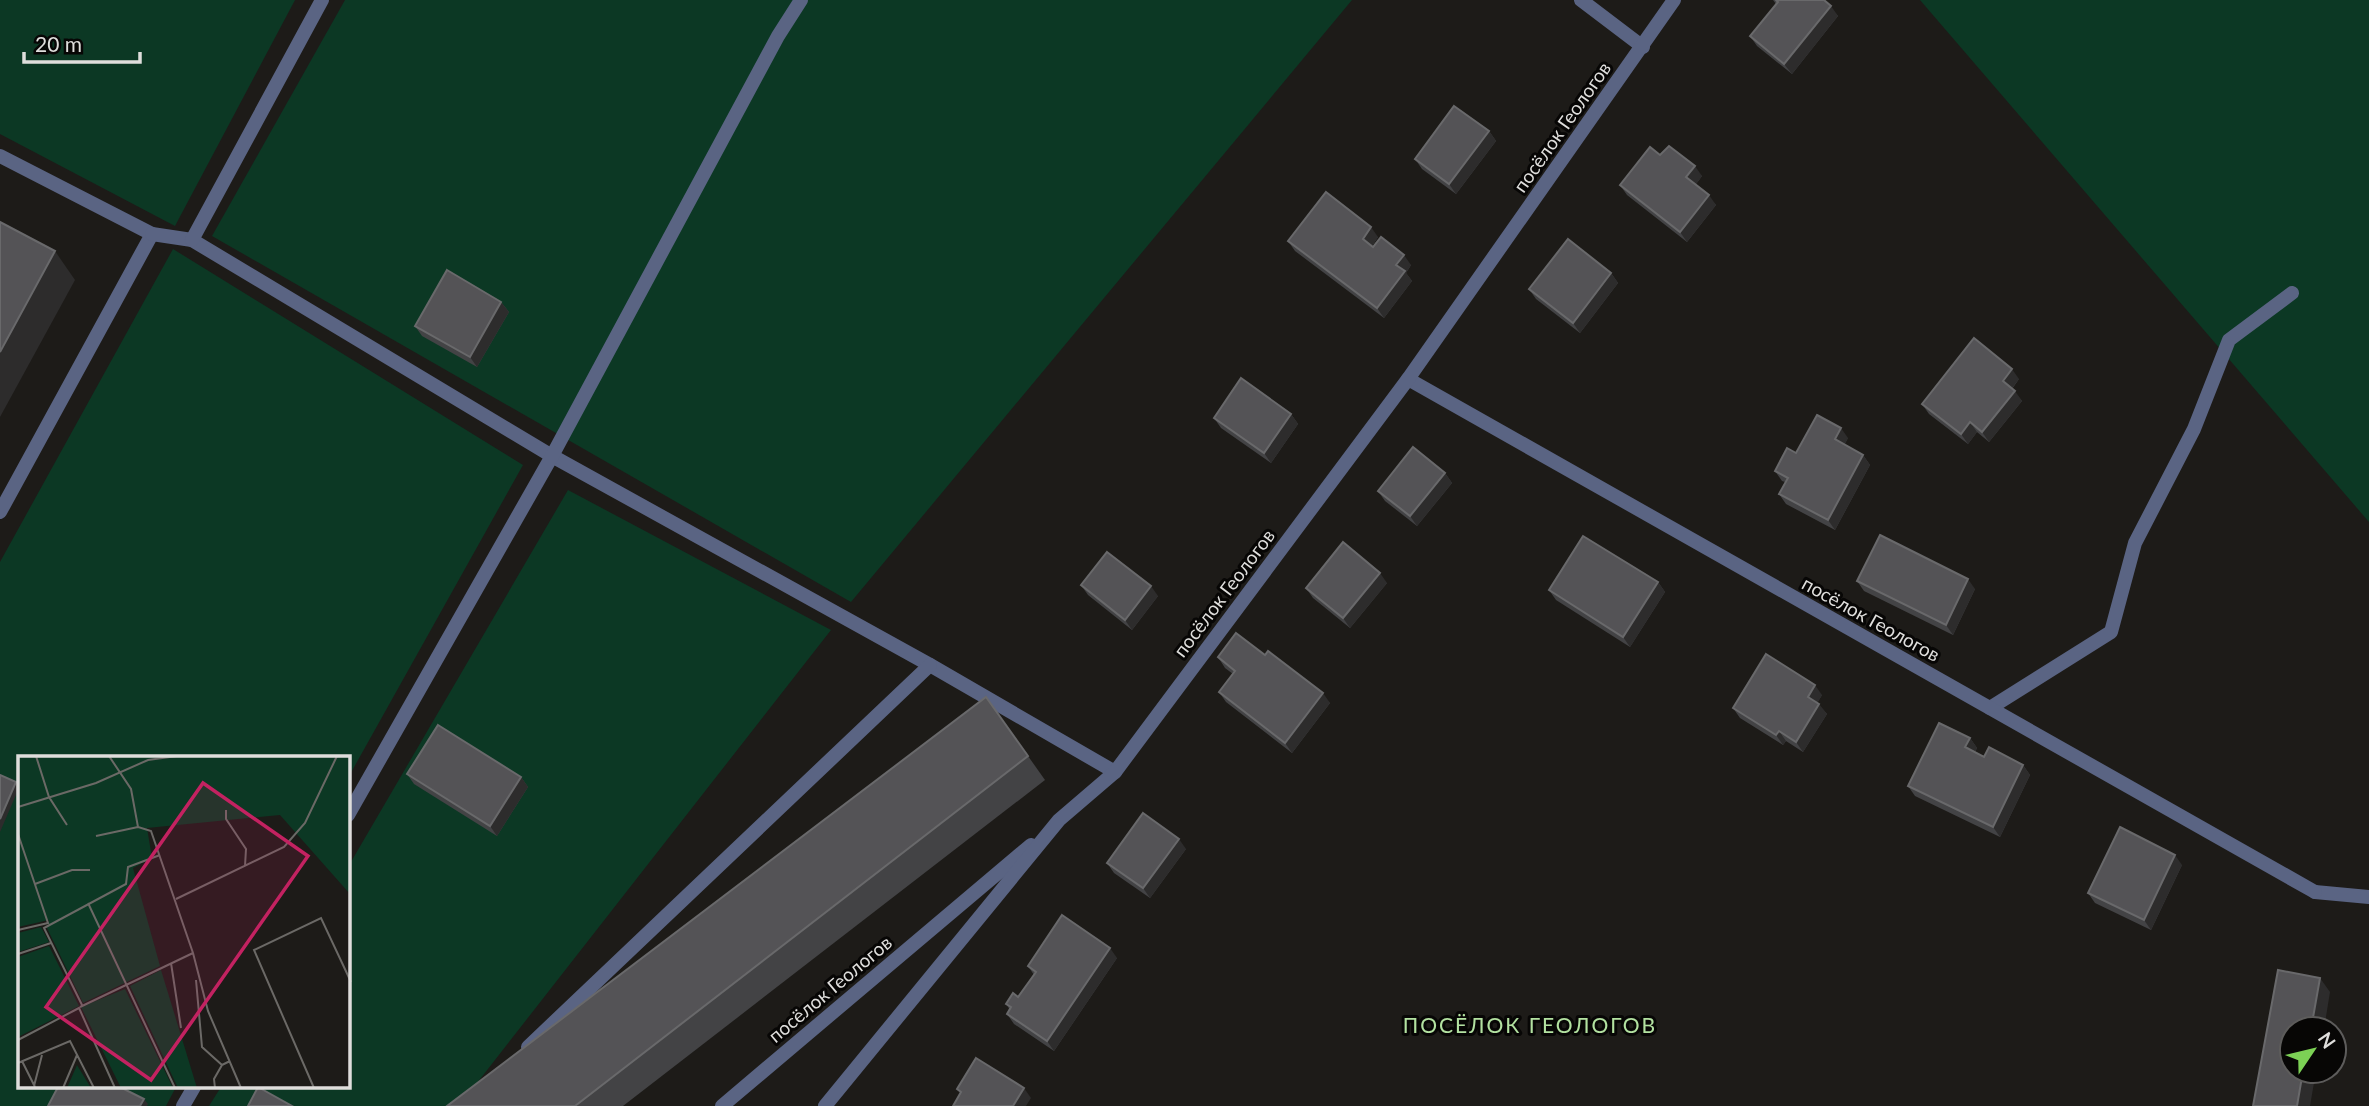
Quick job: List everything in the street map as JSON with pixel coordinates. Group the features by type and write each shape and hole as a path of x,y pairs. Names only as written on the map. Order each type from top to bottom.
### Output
{"street":[{"path":"192,240 322,0"},
{"path":"350,811 552,457 778,36 801,0"},
{"path":"1581,0 1643,47"},
{"name":"посёлок Геологов","path":"722,1106 1115,772 1408,379 1674,0"},
{"path":"0,156 152,234 192,240 552,457 930,665 1115,772"},
{"path":"0,512 152,234"},
{"path":"1990,708 2111,632 2135,543 2194,429 2229,340 2292,293"},
{"name":"посёлок Геологов","path":"1408,379 2315,892 2369,897"},
{"path":"520,1055 930,665"},
{"name":"посёлок Геологов","path":"825,1106 1059,820"},
{"path":"183,1106 193,1088"}],"green space":[{"path":"0,0 295,0 175,226 0,134"},
{"path":"345,0 1352,0 851,602 212,236"},
{"path":"1920,0 2369,0 2369,522"},
{"path":"173,249 523,465 350,774 350,756 18,756 18,1088 175,1088 166,1106 0,1106 0,562"},
{"path":"568,490 831,630 459,1106 209,1106 220,1088 350,1088 350,864"}],"building":[{"path":"1776,0 1824,0 1831,6 1784,64 1750,36 1778,2"},
{"path":"1454,106 1489,131 1449,184 1415,159"},
{"path":"1669,146 1695,166 1686,177 1709,195 1680,232 1620,185 1650,147 1660,155"},
{"path":"1326,192 1371,227 1363,239 1373,247 1381,237 1404,255 1396,265 1405,271 1377,308 1288,241"},
{"path":"0,222 55,251 0,352"},
{"path":"1568,239 1611,273 1573,323 1529,289"},
{"path":"447,270 501,302 470,357 415,326"},
{"path":"1974,338 2012,369 2003,381 2015,391 1982,432 1970,422 1961,434 1922,404"},
{"path":"1241,378 1291,414 1264,453 1214,418"},
{"path":"1817,415 1841,428 1835,439 1863,455 1828,520 1779,494 1788,478 1775,471 1787,448 1796,453"},
{"path":"1413,447 1445,473 1410,516 1378,491"},
{"path":"1880,535 1968,579 1946,625 1857,581"},
{"path":"1583,536 1658,582 1623,637 1549,590"},
{"path":"1343,542 1380,573 1343,618 1306,588"},
{"path":"1107,552 1151,586 1125,620 1081,585"},
{"path":"1236,633 1265,655 1268,651 1323,693 1285,743 1219,692 1235,671 1218,657"},
{"path":"1766,654 1815,685 1808,697 1819,704 1796,742 1779,731 1776,735 1733,708"},
{"path":"986,697 1028,756 575,1106 447,1106"},
{"path":"1939,723 1970,738 1965,747 1984,757 1989,747 2023,765 1993,827 1908,786"},
{"path":"438,725 521,777 490,826 407,774"},
{"path":"0,775 16,782 0,819"},
{"path":"1143,813 1179,839 1143,888 1107,863"},
{"path":"2120,827 2175,855 2144,920 2088,893"},
{"path":"1062,915 1110,948 1047,1041 1007,1014 1011,1007 1006,1004 1013,993 1018,997 1036,972 1028,966"},
{"path":"2278,970 2320,978 2313,1015 2278,1015 2278,1085 2301,1085 2297,1106 2253,1106"},
{"path":"976,1058 1024,1088 1013,1106 953,1106 961,1092 957,1089"},
{"path":"57,1088 122,1088 144,1099 140,1106 48,1106"},
{"path":"260,1088 292,1106 248,1106"}],"district":[{"name":"ПОСЁЛОК ГЕОЛОГОВ","path":"1530,1026"}]}
